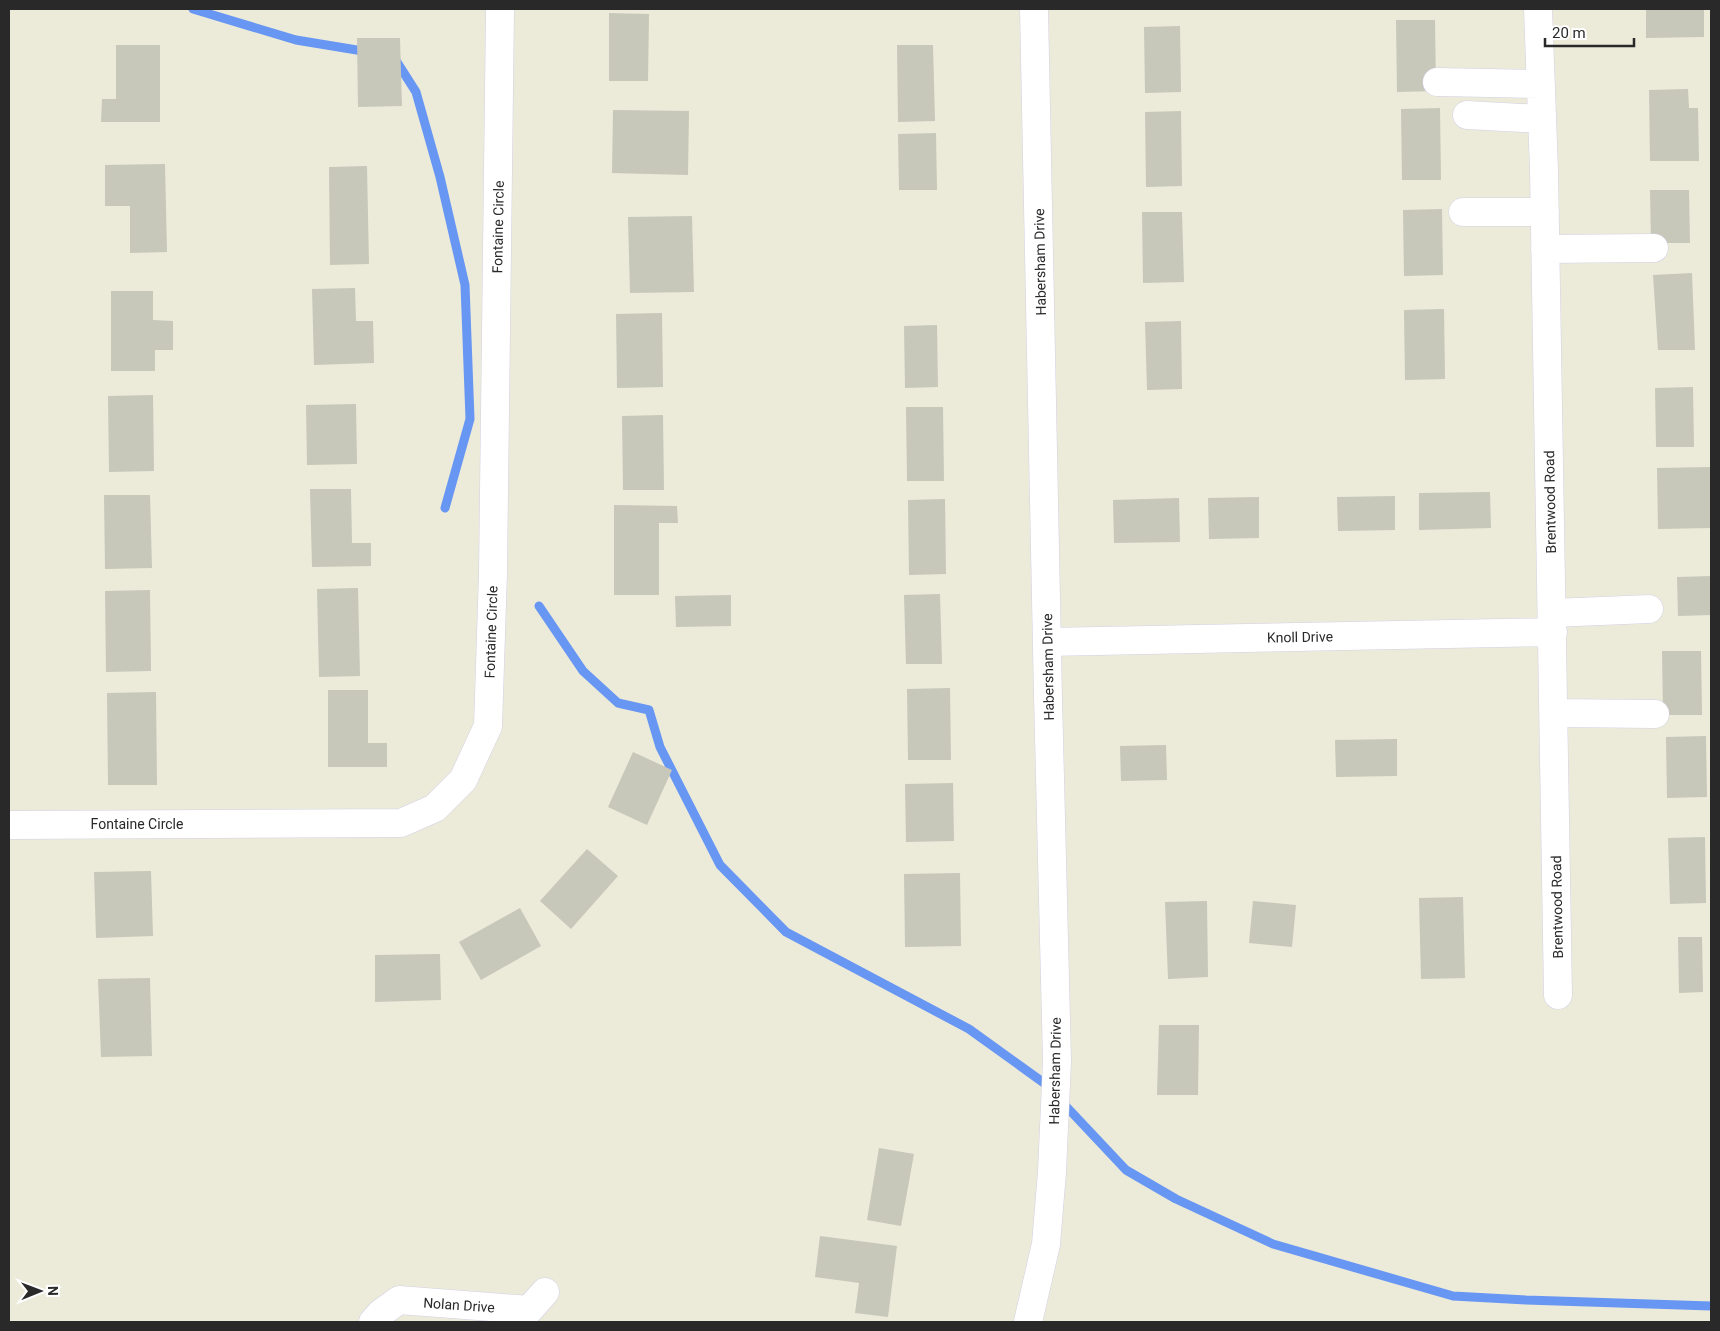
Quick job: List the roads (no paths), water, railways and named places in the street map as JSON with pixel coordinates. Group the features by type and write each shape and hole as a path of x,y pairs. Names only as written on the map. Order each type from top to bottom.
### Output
{"street":[{"name":"Fontaine Circle","path":"9,825 401,823 436,808 462,780 488,726 493,572 500,9"},
{"name":"Habersham Drive","path":"1028,1322 1046,1244 1052,1172 1057,1061 1034,9"},
{"name":"Brentwood Road","path":"1538,9 1545,212 1558,995"},
{"path":"1437,82 1541,84"},
{"path":"1467,115 1542,118"},
{"path":"1464,212 1545,212"},
{"path":"1545,249 1654,248"},
{"name":"Knoll Drive","path":"1048,642 1553,622 1649,609"},
{"path":"1554,713 1655,714"},
{"name":"Nolan Drive","path":"373,1322 381,1313 399,1300 529,1310 545,1292"}],"waterway":[{"path":"193,9 296,40 369,52"},
{"path":"395,59 416,92 440,177 465,285 470,419 445,508"},
{"path":"539,606 583,671 618,703 649,710 660,747 720,865 786,932 969,1029 1051,1090"},
{"path":"1062,1102 1126,1170 1176,1199 1273,1244 1453,1296 1711,1306"}]}
